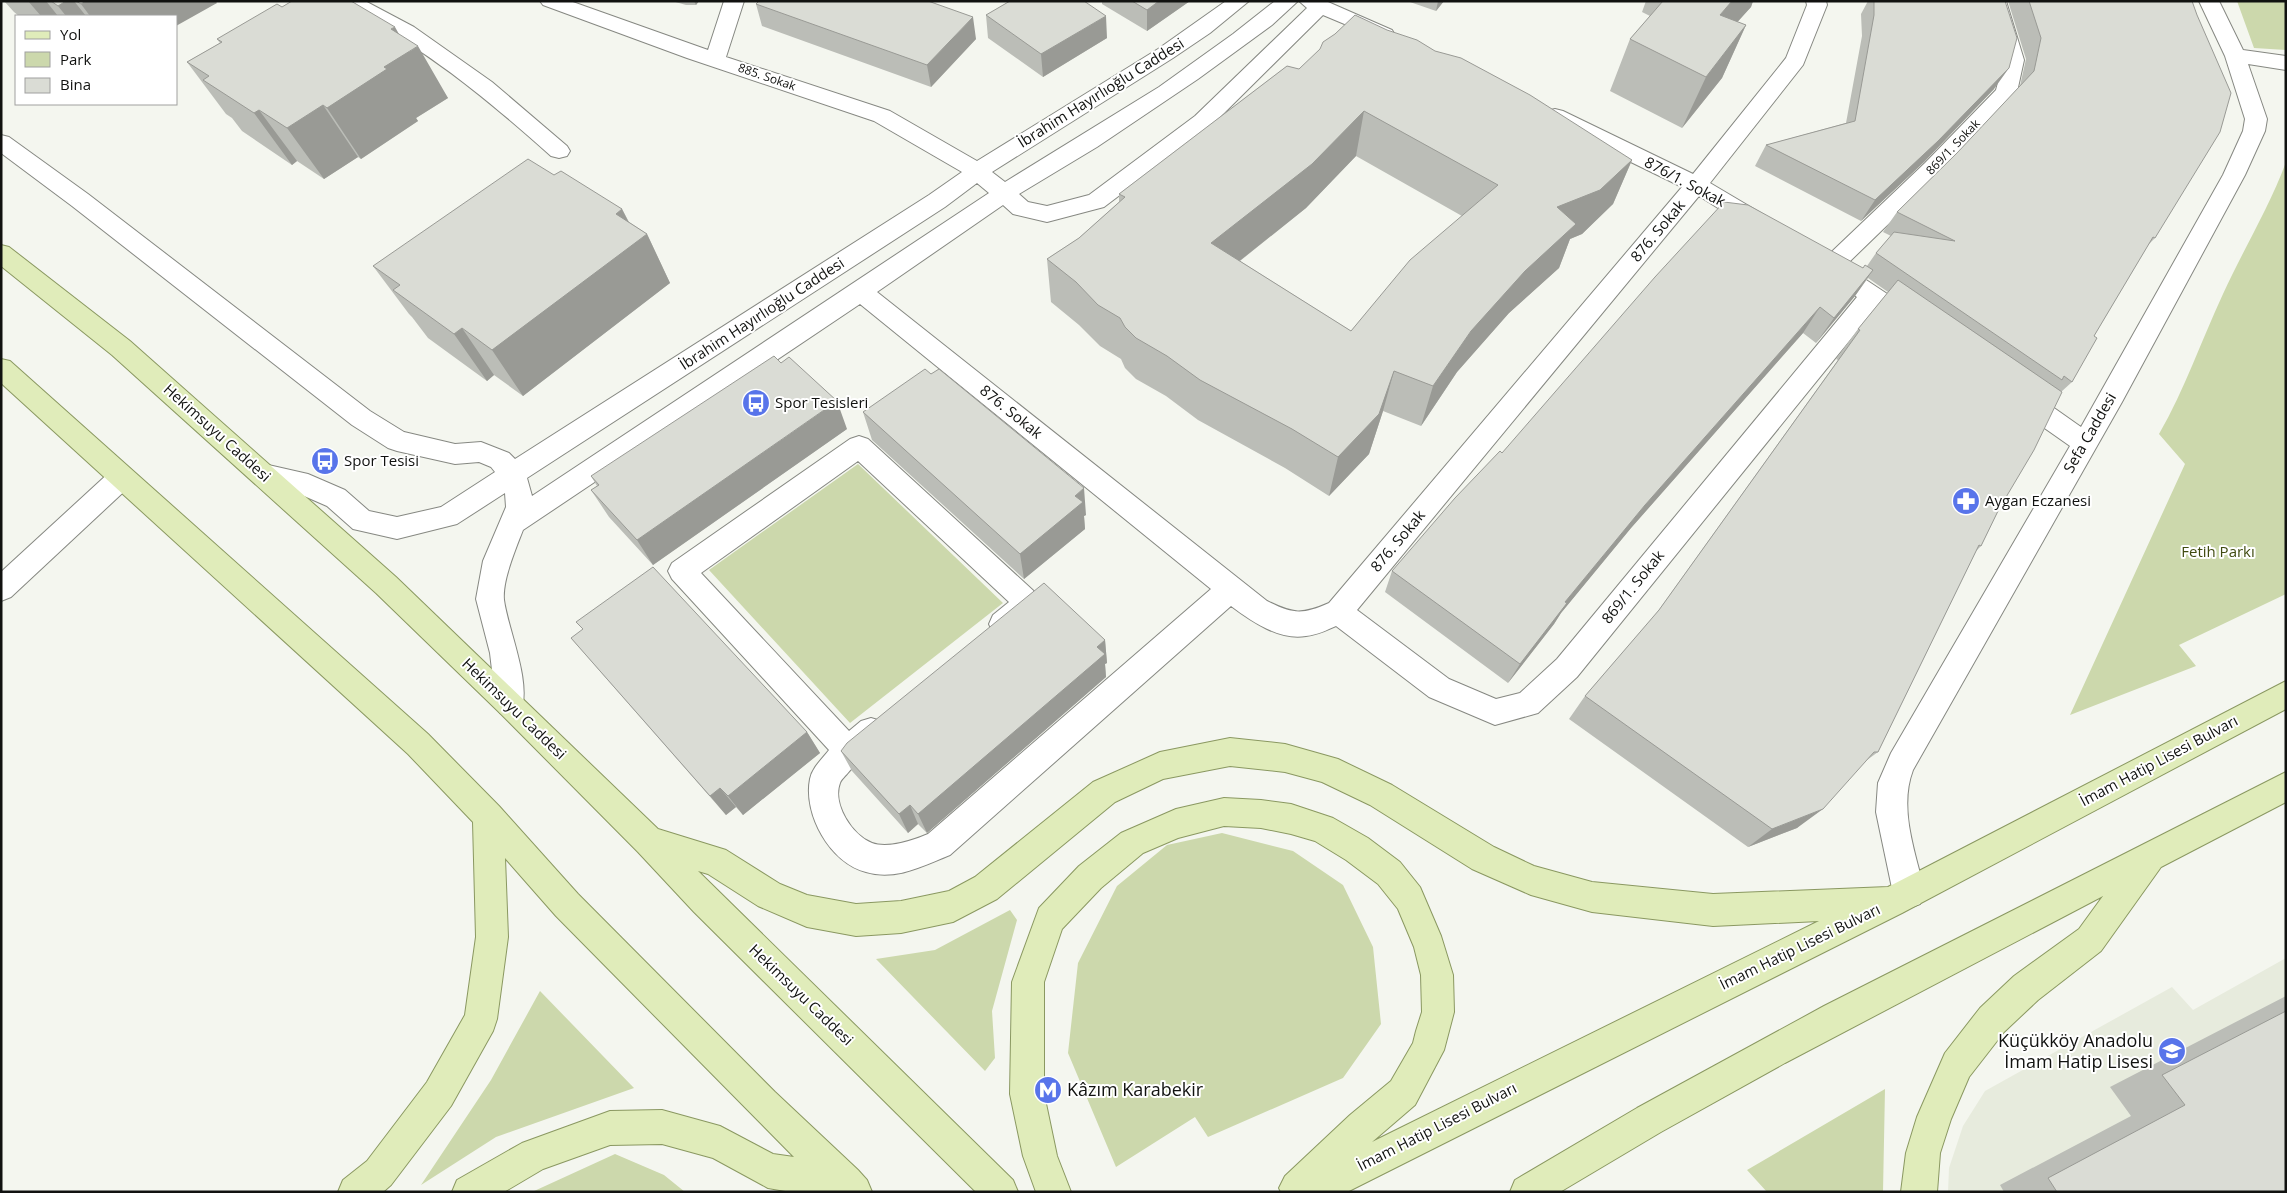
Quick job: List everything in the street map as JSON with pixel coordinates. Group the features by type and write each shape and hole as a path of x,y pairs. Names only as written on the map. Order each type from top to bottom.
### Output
{"main road":[{"name":"Hekimsuyu Caddesi","path":"1,253 121,348 386,585 510,704 649,842 705,901 1001,1192"},
{"path":"1,368 418,744 488,816 567,905 763,1104 850,1187"},
{"name":"İmam Hatip Lisesi Bulvarı","path":"1310,1192 1424,1132 1900,897 2286,694"},
{"path":"649,842 715,861 769,895 807,911 856,920 901,917 953,906 986,888 1104,792 1160,766 1230,752 1286,758 1327,769 1381,795 1483,858 1530,880 1592,896 1712,910 1900,897"},
{"path":"1527,1192 1614,1138 1782,1047 2024,919 2283,792"},
{"path":"1054,1192 1040,1156 1027,1094 1028,982 1050,919 1090,877 1132,843 1176,824 1224,812 1291,818 1322,828 1389,873 1412,905 1430,947 1437,975 1438,1012 1433,1031 1427,1050 1403,1093 1362,1127 1294,1192"},
{"path":"355,1192 379,1173 439,1094 481,1019 492,937 488,816"},
{"path":"1919,1192 1923,1153 1934,1117 1957,1065 1999,1014 2026,988 2090,940 2152,856"},
{"path":"469,1192 534,1155 610,1128 662,1126 720,1143 768,1171 850,1187"}],"street":[{"path":"348,1 394,24 462,67 560,151"},
{"name":"885. Sokak","path":"550,1 715,60 882,116 976,170 1003,195 1021,208 1047,214 1096,201 1203,122 1315,4"},
{"path":"715,60 734,1"},
{"name":"İbrahim Hayırlıoğlu Caddesi","path":"264,475 299,482 336,498 362,521 397,528 448,516 937,200 976,170 1165,55 1239,1"},
{"path":"514,522 861,292 1003,195 1089,142 1210,62 1248,35 1288,1"},
{"name":"876. Sokak","path":"861,292 1257,610 1284,624 1310,625 1339,612 1697,185 1796,60 1817,5 1816,1"},
{"name":"869/1. Sokak","path":"1339,612 1439,688 1495,712 1528,704 1567,668 1873,294 1822,262 1933,168 2006,92 2014,60 1996,1"},
{"name":"Sefa Caddesi","path":"1900,897 1891,812 1893,783 1906,755 2234,175 2254,131 2256,118 2235,56 2209,1"},
{"path":"1315,4 1402,42"},
{"path":"2235,56 2286,63"},
{"name":"876/1. Sokak","path":"1535,106 1697,185 1772,231"},
{"path":"1,142 73,194 361,418 397,441 455,454 481,452 500,460 513,475 518,488 519,507 497,561 490,599 504,653 510,704"},
{"path":"1873,294 1930,334"},
{"path":"764,312 793,337"},
{"path":"2003,386 2084,443"},
{"path":"848,750 682,571 859,446 1028,603 983,640"},
{"path":"1,590 121,478"},
{"path":"893,713 848,750 825,778 824,807 839,836 868,858 904,859 939,845 1231,589"}],"shaded area":[{"name":"Küçükköy Anadolu İmam Hatip Lisesi","path":"2286,958 2286,1192 1948,1192 1949,1168 1963,1126 1985,1091 2172,987 2193,1010"}],"green space":[{"path":"2237,1 2286,1 2286,50 2254,48"},
{"name":"Fetih Parkı","path":"2286,162 2286,594 2179,645 2196,666 2070,715 2185,464 2159,434 2177,400 2223,294 2272,196"},
{"path":"858,464 1003,603 850,723 709,570"},
{"path":"1222,833 1293,851 1343,885 1373,947 1381,1024 1343,1078 1208,1137 1195,1117 1116,1167 1068,1053 1078,963 1117,886 1167,845"},
{"path":"1010,910 1017,920 992,1011 995,1058 985,1071 876,959 935,950"},
{"path":"540,991 634,1088 496,1137 421,1185 491,1080"},
{"path":"1885,1089 1883,1192 1767,1192 1747,1170"},
{"path":"615,1154 664,1175 685,1192 532,1192"}],"building":[{"path":"51,1 66,1 58,6"},
{"path":"292,1 351,1 395,27 391,29 418,46 384,67 387,69 327,108 323,105 287,128 259,110 254,113 203,80 209,76 187,62 222,42 217,39 277,4 282,7"},
{"path":"759,1 928,1 973,17 927,65 756,4"},
{"path":"1010,1 1084,1 1106,16 1041,54 986,15"},
{"path":"1132,1 1159,1 1147,10"},
{"path":"1663,1 1732,1 1720,15 1746,25 1706,77 1630,39"},
{"path":"1874,1 2005,1 2017,38 2009,68 1938,141 1875,200 1766,145 1855,121 1874,15"},
{"path":"2029,1 2192,1 2231,93 2220,132 2155,238 2153,237 2094,336 2097,338 2072,382 2064,376 2062,380 1876,253 1894,232 1955,241 1897,212 1957,153 2034,71 2041,38"},
{"path":"1355,15 1387,30 1417,40 1435,51 1461,58 1530,95 1632,160 1600,190 1557,207 1576,224 1525,271 1471,331 1433,386 1394,371 1379,414 1338,457 1292,429 1200,380 1167,356 1136,338 1125,327 1120,318 1098,305 1076,282 1047,259 1079,238 1125,197 1119,194 1287,66 1299,69 1320,49 1323,42 1335,34","holes":["1364,111 1498,185 1410,260 1351,331 1211,243 1312,164"]},
{"path":"528,159 554,175 561,171 622,209 616,214 647,234 492,350 462,328 454,334 393,290 400,285 373,266"},
{"path":"1724,202 1748,205 1863,268 1865,265 1873,270 1834,318 1820,307 1645,505 1565,602 1567,603 1520,664 1392,571 1455,498 1500,451 1502,453 1655,277"},
{"path":"1898,280 2062,392 2034,450 1999,509 1981,546 1979,545 1878,752 1874,752 1823,809 1772,829 1585,696 1659,610 1860,330 1858,329"},
{"path":"774,356 781,363 789,357 837,401 637,540 591,490 599,485 591,476"},
{"path":"925,369 931,374 939,369 1084,488 1075,496 1083,502 1020,554 863,412"},
{"path":"653,567 807,732 728,796 720,788 710,796 571,638 583,629 576,622"},
{"path":"1044,583 1105,640 1097,647 1105,654 918,814 910,805 899,814 841,751 847,743"},
{"path":"2286,1011 2286,1192 2057,1192 2048,1178 2185,1105 2162,1075"}],"place":[{"name":"Spor Tesisleri","path":"756,403"},
{"name":"Spor Tesisi","path":"325,461"},
{"name":"Aygan Eczanesi","path":"1966,501"},
{"name":"Küçükköy Anadolu İmam Hatip Lisesi","path":"2172,1051"},
{"name":"Kâzım Karabekir","path":"1048,1090"}]}
